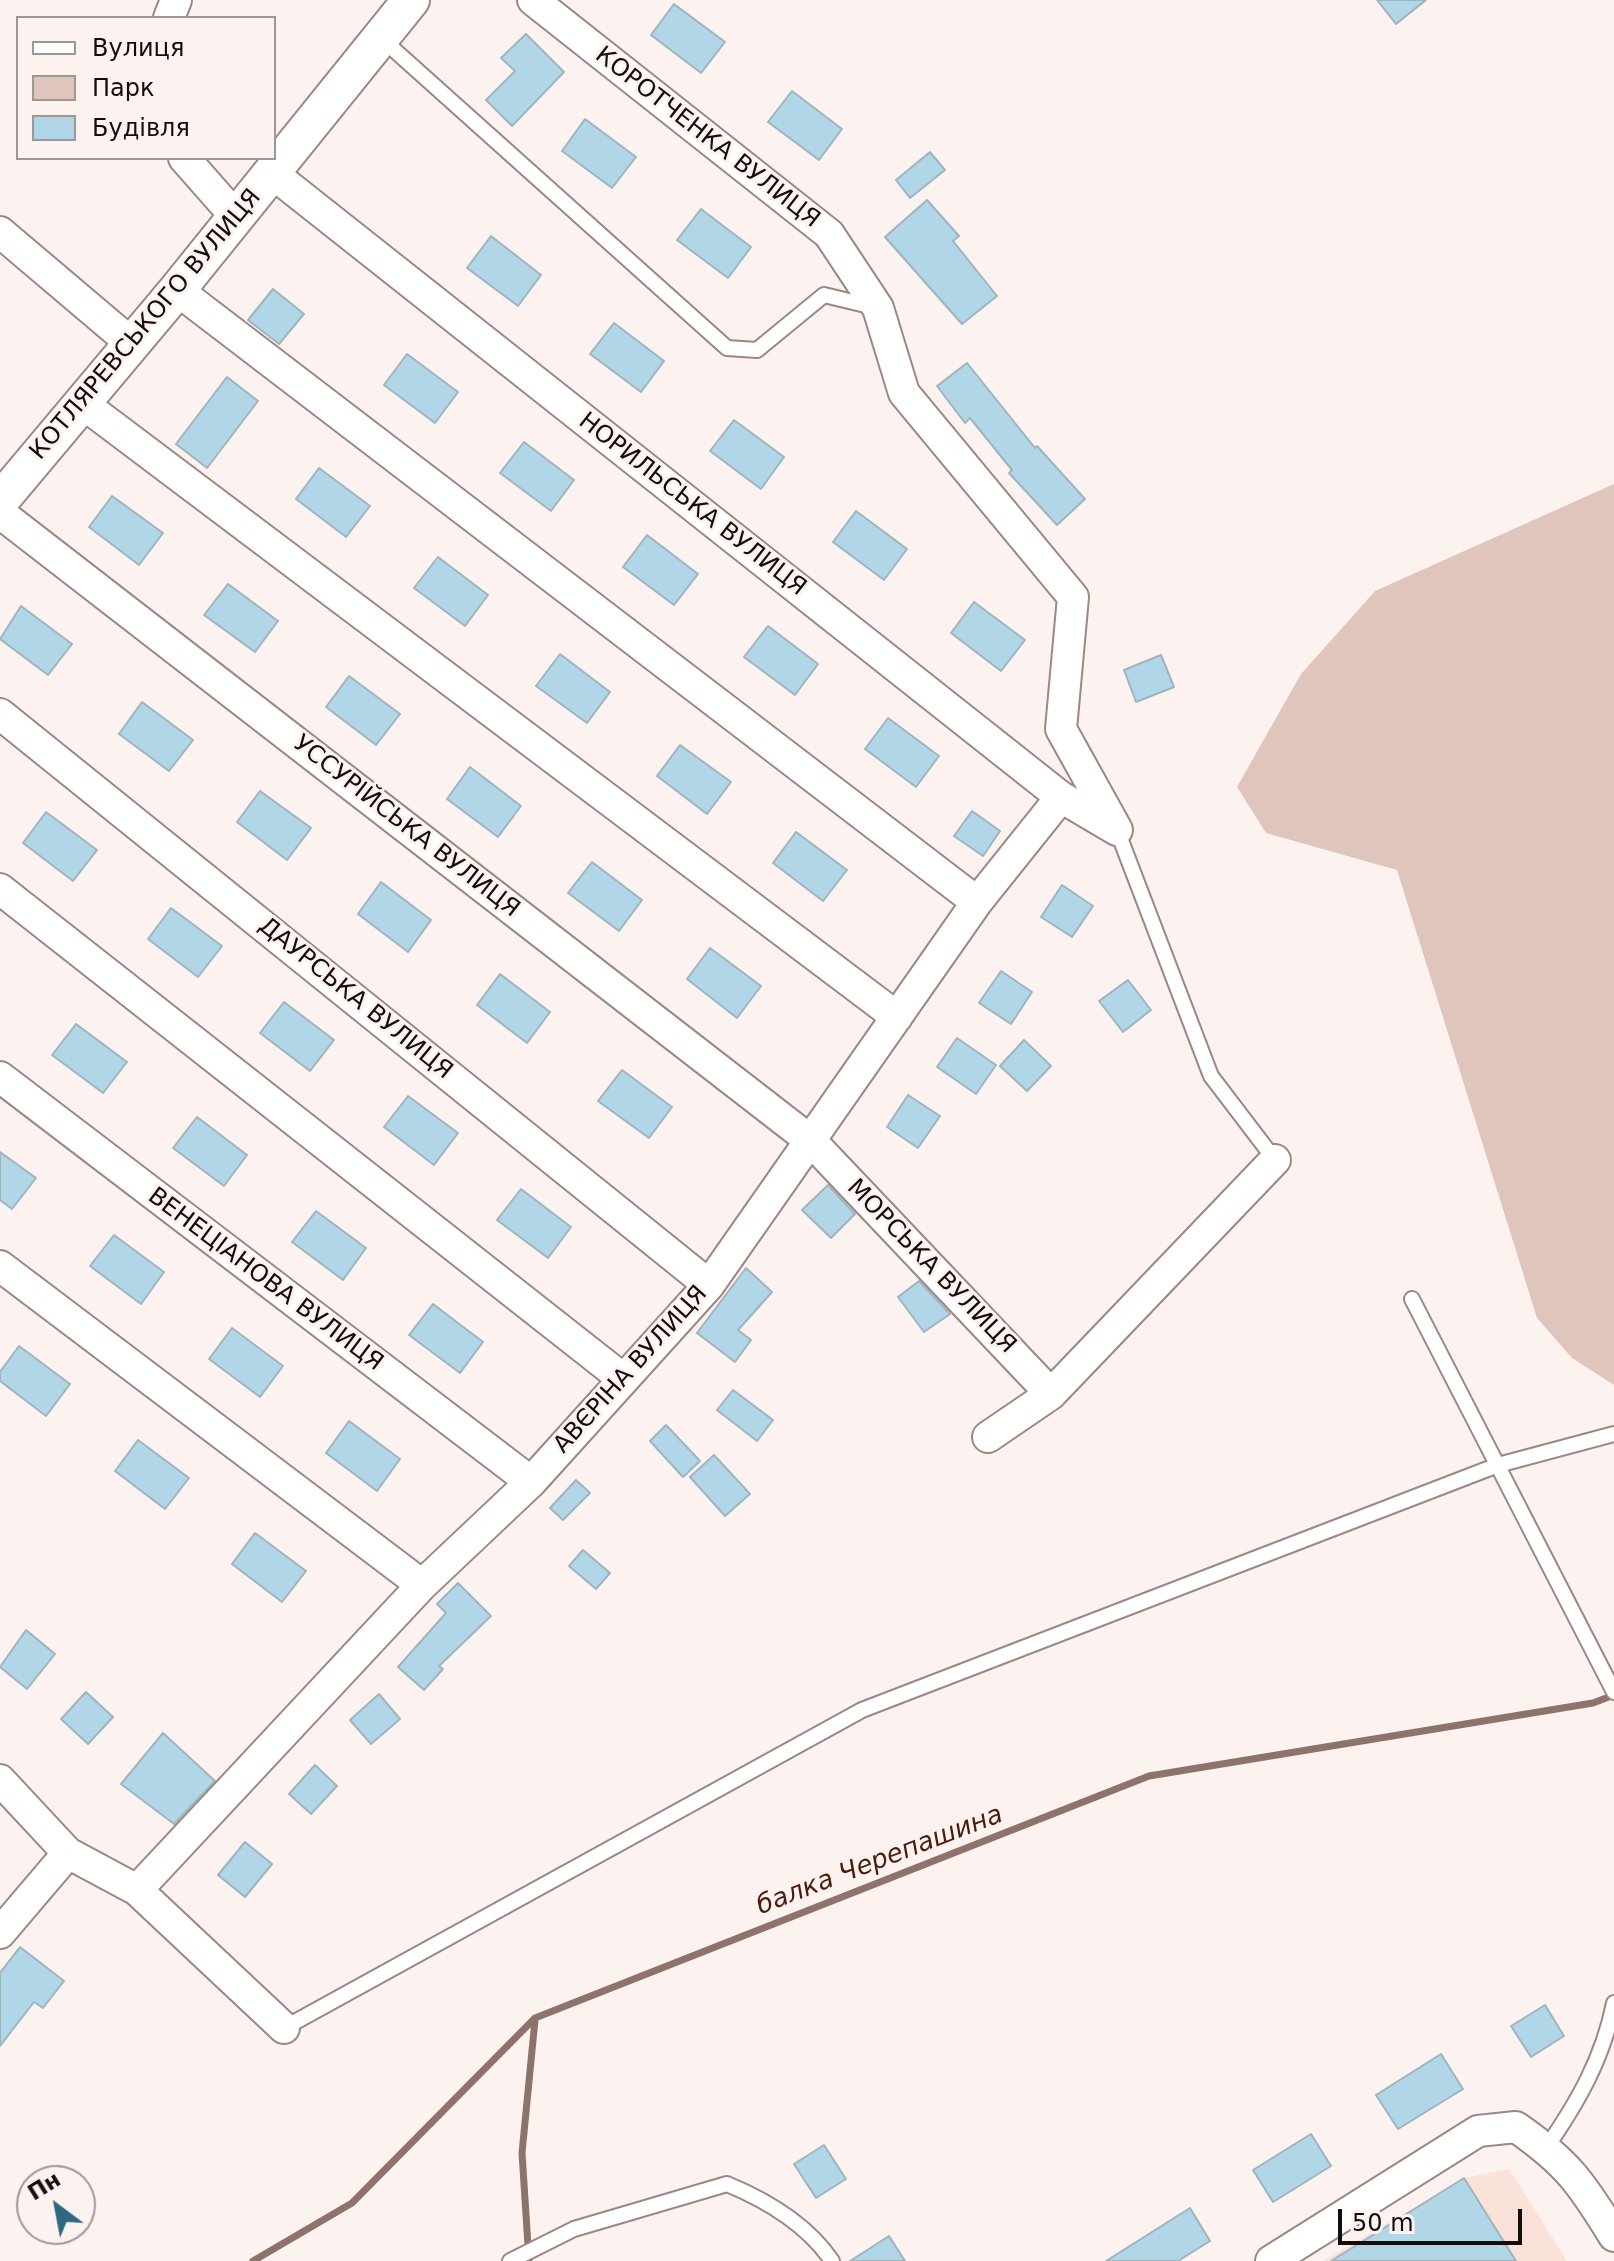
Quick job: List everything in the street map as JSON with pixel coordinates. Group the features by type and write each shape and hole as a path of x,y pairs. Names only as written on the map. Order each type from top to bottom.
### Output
{"street":[{"name":"КОТЛЯРЕВСЬКОГО ВУЛИЦЯ","path":"1,500 177,290 411,0"},
{"name":"КОРОТЧЕНКА ВУЛИЦЯ","path":"533,0 829,234 878,308 904,393 1073,597 1061,729 1117,830"},
{"path":"186,160 236,217"},
{"name":"НОРИЛЬСЬКА ВУЛИЦЯ","path":"272,173 1061,797 1117,830"},
{"path":"0,232 131,343"},
{"path":"177,290 977,902"},
{"path":"82,403 897,1017"},
{"name":"УССУРІЙСЬКА ВУЛИЦЯ","path":"1,500 811,1141"},
{"name":"ДАУРСЬКА ВУЛИЦЯ","path":"0,714 709,1285"},
{"name":"АВЄРІНА ВУЛИЦЯ","path":"137,1890 422,1585 531,1482 709,1285 977,902 1061,797"},
{"path":"0,889 622,1378"},
{"name":"ВЕНЕЦІАНОВА ВУЛИЦЯ","path":"0,1077 531,1482"},
{"name":"МОРСЬКА ВУЛИЦЯ","path":"811,1141 1051,1394"},
{"path":"988,1437 1051,1394 1275,1160"},
{"path":"0,1266 422,1585"},
{"path":"0,1780 68,1853 137,1890 284,2028"},
{"path":"0,1933 68,1853"},
{"path":"1271,2261 1478,2131 1516,2127 1546,2148 1578,2178 1611,2223"}],"lane":[{"path":"381,38 727,348 757,350 824,295 878,308"},
{"path":"1117,830 1211,1076 1275,1160"},
{"path":"1412,1299 1614,1692"},
{"path":"284,2028 862,1710 1498,1465 1614,1434"},
{"path":"1546,2148 1579,2101 1607,2036 1614,2003"},
{"path":"510,2261 574,2229 727,2184 770,2202 822,2246 832,2261"}],"shaded area":[{"path":"1509,2169 1567,2261 1323,2261 1464,2178"}],"green space":[{"path":"1614,484 1614,1385 1572,1358 1537,1318 1397,870 1266,833 1237,787 1301,674 1375,591"}],"building":[{"path":"1377,0 1426,0 1396,24"},
{"path":"674,4 725,42 701,73 651,35"},
{"path":"526,34 564,72 512,126 486,100 515,71 501,58"},
{"path":"792,91 842,129 819,160 768,122"},
{"path":"585,119 636,157 612,188 562,151"},
{"path":"930,152 945,170 910,198 896,180"},
{"path":"927,200 959,236 953,241 997,296 962,324 885,237"},
{"path":"701,209 751,247 728,278 677,240"},
{"path":"491,236 541,275 518,306 467,268"},
{"path":"273,289 304,314 279,344 248,320"},
{"path":"614,323 664,361 641,392 590,354"},
{"path":"407,354 458,392 435,423 384,385"},
{"path":"967,363 1035,448 1037,446 1085,499 1057,525 1009,473 1012,470 970,418 965,423 937,386"},
{"path":"227,377 258,401 207,468 176,444"},
{"path":"734,420 784,457 761,489 710,451"},
{"path":"524,442 574,480 551,511 500,473"},
{"path":"319,468 370,506 346,537 296,499"},
{"path":"112,496 163,533 139,565 89,527"},
{"path":"856,511 907,549 884,580 833,542"},
{"path":"647,535 698,574 674,605 623,567"},
{"path":"438,557 488,595 465,626 414,588"},
{"path":"228,584 278,621 255,652 204,615"},
{"path":"974,602 1025,640 1001,671 951,633"},
{"path":"21,606 72,644 48,675 0,639"},
{"path":"768,626 818,664 795,695 744,657"},
{"path":"560,654 610,692 587,723 536,686"},
{"path":"1161,655 1174,687 1136,702 1124,670"},
{"path":"349,676 400,714 376,745 326,707"},
{"path":"142,702 193,740 169,771 119,734"},
{"path":"888,718 939,756 916,787 865,749"},
{"path":"680,745 731,782 707,814 657,776"},
{"path":"470,767 521,806 498,837 447,799"},
{"path":"260,791 311,828 287,860 237,822"},
{"path":"972,811 1000,831 983,856 954,836"},
{"path":"46,812 97,850 73,881 23,843"},
{"path":"796,832 847,870 823,901 773,863"},
{"path":"592,862 642,900 619,931 568,893"},
{"path":"381,882 431,920 408,952 358,914"},
{"path":"1062,885 1093,906 1072,937 1041,917"},
{"path":"171,908 222,946 198,977 148,939"},
{"path":"710,948 761,986 737,1018 687,979"},
{"path":"1001,971 1032,992 1011,1024 979,1003"},
{"path":"500,974 550,1012 527,1043 477,1005"},
{"path":"1128,980 1151,1010 1123,1032 1099,1001"},
{"path":"284,1002 334,1040 310,1071 260,1033"},
{"path":"76,1024 127,1062 103,1093 52,1055"},
{"path":"957,1038 996,1065 976,1094 937,1067"},
{"path":"1024,1040 1051,1066 1027,1091 1000,1066"},
{"path":"622,1070 672,1107 649,1138 598,1101"},
{"path":"908,1095 940,1116 918,1148 887,1127"},
{"path":"408,1096 458,1133 434,1165 384,1127"},
{"path":"197,1117 247,1155 224,1186 173,1148"},
{"path":"0,1152 36,1178 12,1209 0,1200"},
{"path":"828,1185 855,1214 831,1238 802,1210"},
{"path":"521,1189 571,1227 548,1258 497,1220"},
{"path":"316,1211 366,1248 343,1280 292,1242"},
{"path":"114,1235 164,1272 141,1304 90,1266"},
{"path":"746,1268 772,1292 738,1330 751,1340 735,1362 697,1333"},
{"path":"919,1281 950,1314 924,1332 898,1297"},
{"path":"433,1304 483,1342 460,1373 409,1335"},
{"path":"232,1328 283,1366 260,1397 209,1359"},
{"path":"19,1346 70,1384 46,1416 0,1381 0,1372"},
{"path":"733,1390 773,1420 757,1441 717,1410"},
{"path":"349,1421 400,1459 377,1491 326,1453"},
{"path":"666,1425 700,1461 683,1477 650,1441"},
{"path":"138,1440 189,1478 165,1509 115,1471"},
{"path":"714,1455 750,1494 725,1516 690,1477"},
{"path":"576,1480 590,1493 563,1520 550,1508"},
{"path":"255,1533 306,1571 282,1602 232,1564"},
{"path":"583,1550 610,1573 596,1589 569,1566"},
{"path":"458,1583 491,1616 439,1666 443,1669 424,1690 398,1667 446,1613 437,1604"},
{"path":"26,1630 55,1654 27,1689 0,1667"},
{"path":"86,1692 113,1717 88,1744 61,1719"},
{"path":"379,1694 400,1719 371,1744 350,1720"},
{"path":"163,1733 215,1781 174,1824 121,1784"},
{"path":"315,1765 337,1786 311,1814 289,1794"},
{"path":"245,1842 272,1864 245,1897 218,1875"},
{"path":"20,1947 64,1981 43,2008 34,2002 0,2046 0,1973"},
{"path":"1545,2005 1564,2036 1531,2057 1511,2026"},
{"path":"1441,2054 1463,2089 1398,2129 1376,2095"},
{"path":"1311,2134 1331,2166 1273,2202 1253,2170"},
{"path":"824,2145 846,2179 816,2198 794,2164"},
{"path":"1464,2178 1516,2261 1331,2261"},
{"path":"1190,2208 1210,2241 1178,2261 1106,2261"},
{"path":"889,2236 905,2261 850,2261"}],"waterway":[{"name":"балка Черепашина","path":"253,2261 352,2203 535,2018 1149,1776 1593,1703 1614,1695"},
{"path":"529,2261 522,2153 535,2020"}]}
